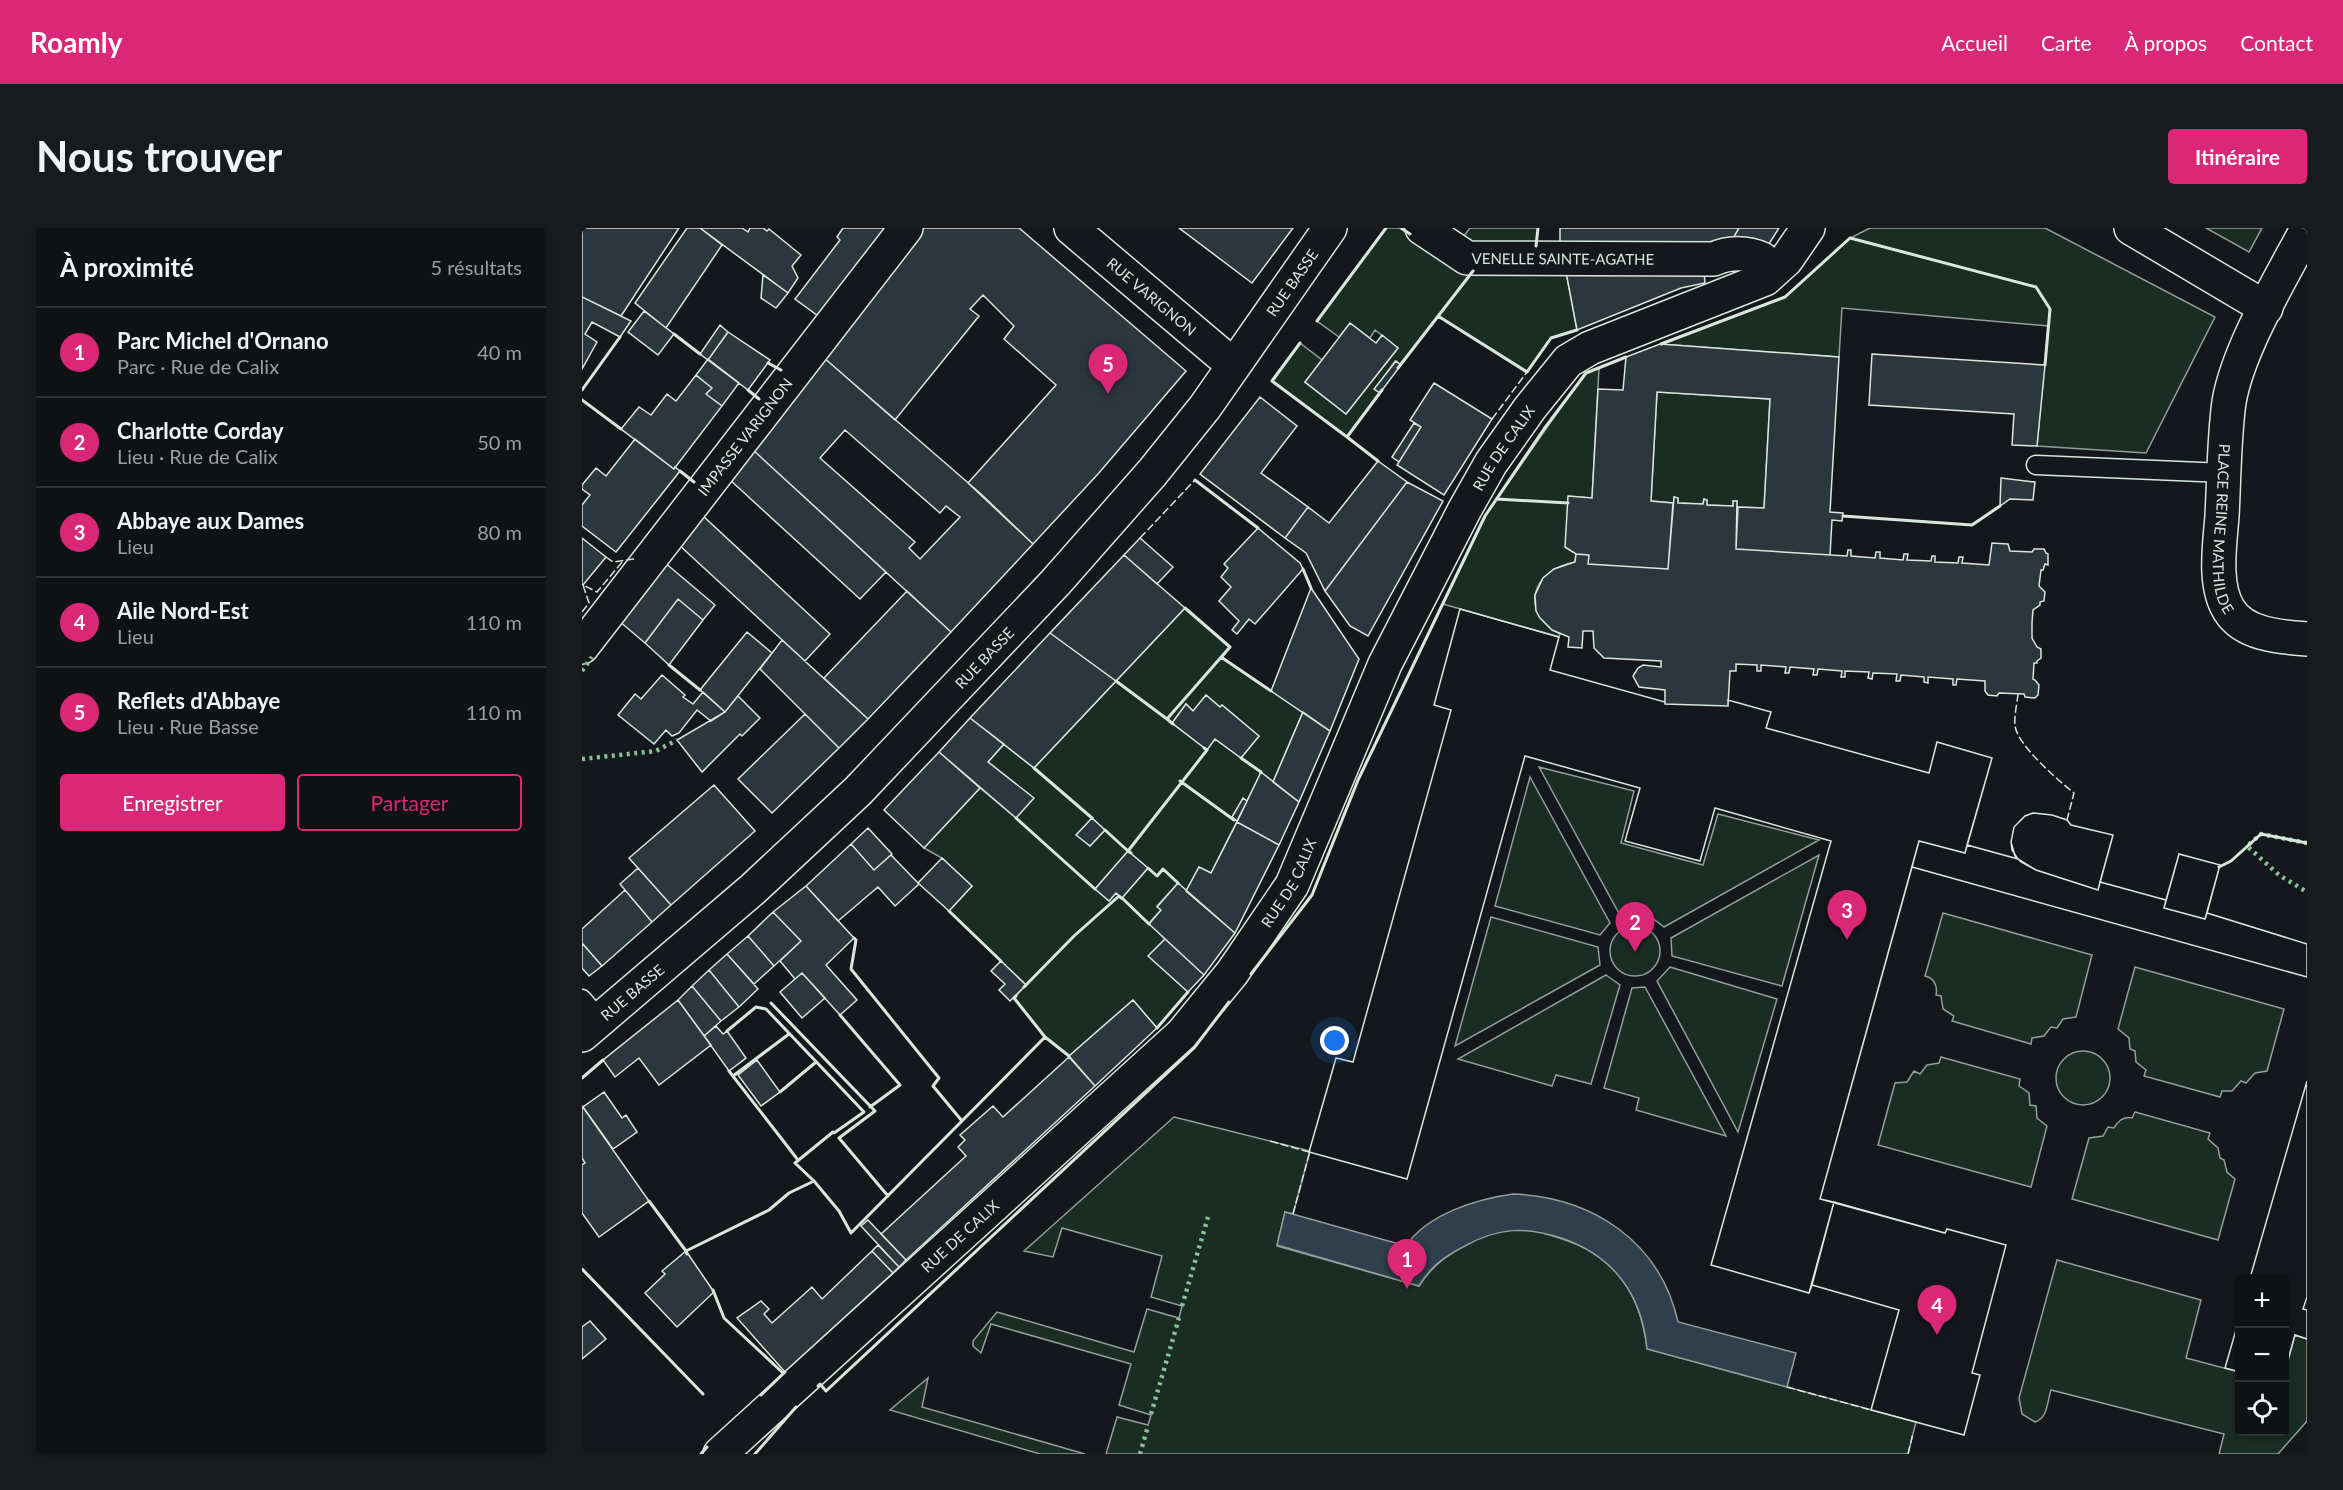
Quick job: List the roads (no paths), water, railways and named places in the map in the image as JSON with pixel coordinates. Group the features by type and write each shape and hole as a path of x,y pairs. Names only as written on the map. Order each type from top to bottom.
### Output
{"street":[{"name":"IMPASSE VARIGNON","path":"582,646 906,228"},
{"name":"RUE VARIGNON","path":"1071,228 1233,365"},
{"name":"RUE BASSE","path":"588,1018 753,889 858,791 1106,526 1168,454 1205,407 1330,228"},
{"name":"VENELLE SAINTE-AGATHE","path":"1422,228 1467,258 1737,268"},
{"path":"1737,268 1786,260 1808,228"},
{"path":"2131,228 2266,308"},
{"name":"PLACE REINE MATHILDE","path":"2307,229 2266,308 2241,363 2229,402 2219,557 2221,585 2229,610 2241,622 2263,633 2307,639"},
{"name":"RUE DE CALIX","path":"720,1454 1182,1034 1232,972 1292,885 1385,664 1491,463 1530,408 1568,361 1590,348 1652,322 1737,268"}],"lane":[{"path":"2036,465 2225,473"}],"water":[{"path":"1513,1194 1542,1197 1570,1204 1595,1214 1618,1229 1639,1247 1656,1268 1669,1293 1678,1322 1796,1353 1787,1387 1647,1349 1639,1312 1632,1295 1611,1267 1582,1247 1550,1235 1512,1231 1488,1235 1444,1259 1428,1273 1419,1286 1277,1245 1285,1212 1406,1246 1427,1225 1454,1210 1469,1204"}],"place":[{"name":"Reflets d'Abbaye","path":"1108,394"},
{"name":"Abbaye aux Dames","path":"1847,940"},
{"name":"Charlotte Corday","path":"1635,952"},
{"name":"Parc Michel d'Ornano","path":"1407,1289"},
{"name":"Aile Nord-Est","path":"1937,1335"}]}
